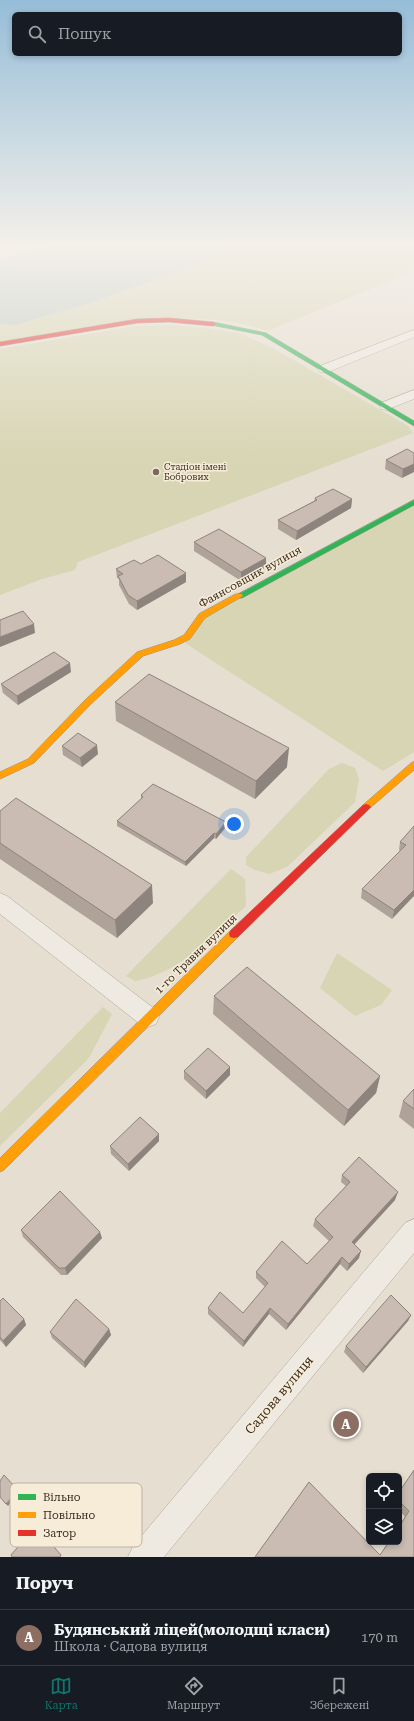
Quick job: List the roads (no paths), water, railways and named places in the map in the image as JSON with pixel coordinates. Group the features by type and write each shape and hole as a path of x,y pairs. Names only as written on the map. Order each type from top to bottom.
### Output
{"street":[{"path":"0,344 137,321 169,320 239,328 264,334 414,424"},
{"path":"324,369 414,333"},
{"path":"386,406 414,394"},
{"name":"Фаянсовщик вулиця","path":"0,776 31,761 88,702 140,654 177,642 187,637 202,616 414,502"},
{"name":"1-го Травня вулиця","path":"0,1166 148,1017 388,786 414,765"},
{"path":"0,902 148,1017"},
{"name":"Садова вулиця","path":"144,1557 414,1232"}],"place":[{"name":"Стадіон імені Бобрових","path":"156,472"},
{"name":"Будянський ліцей(молодщі класи)","path":"346,1424"}]}
